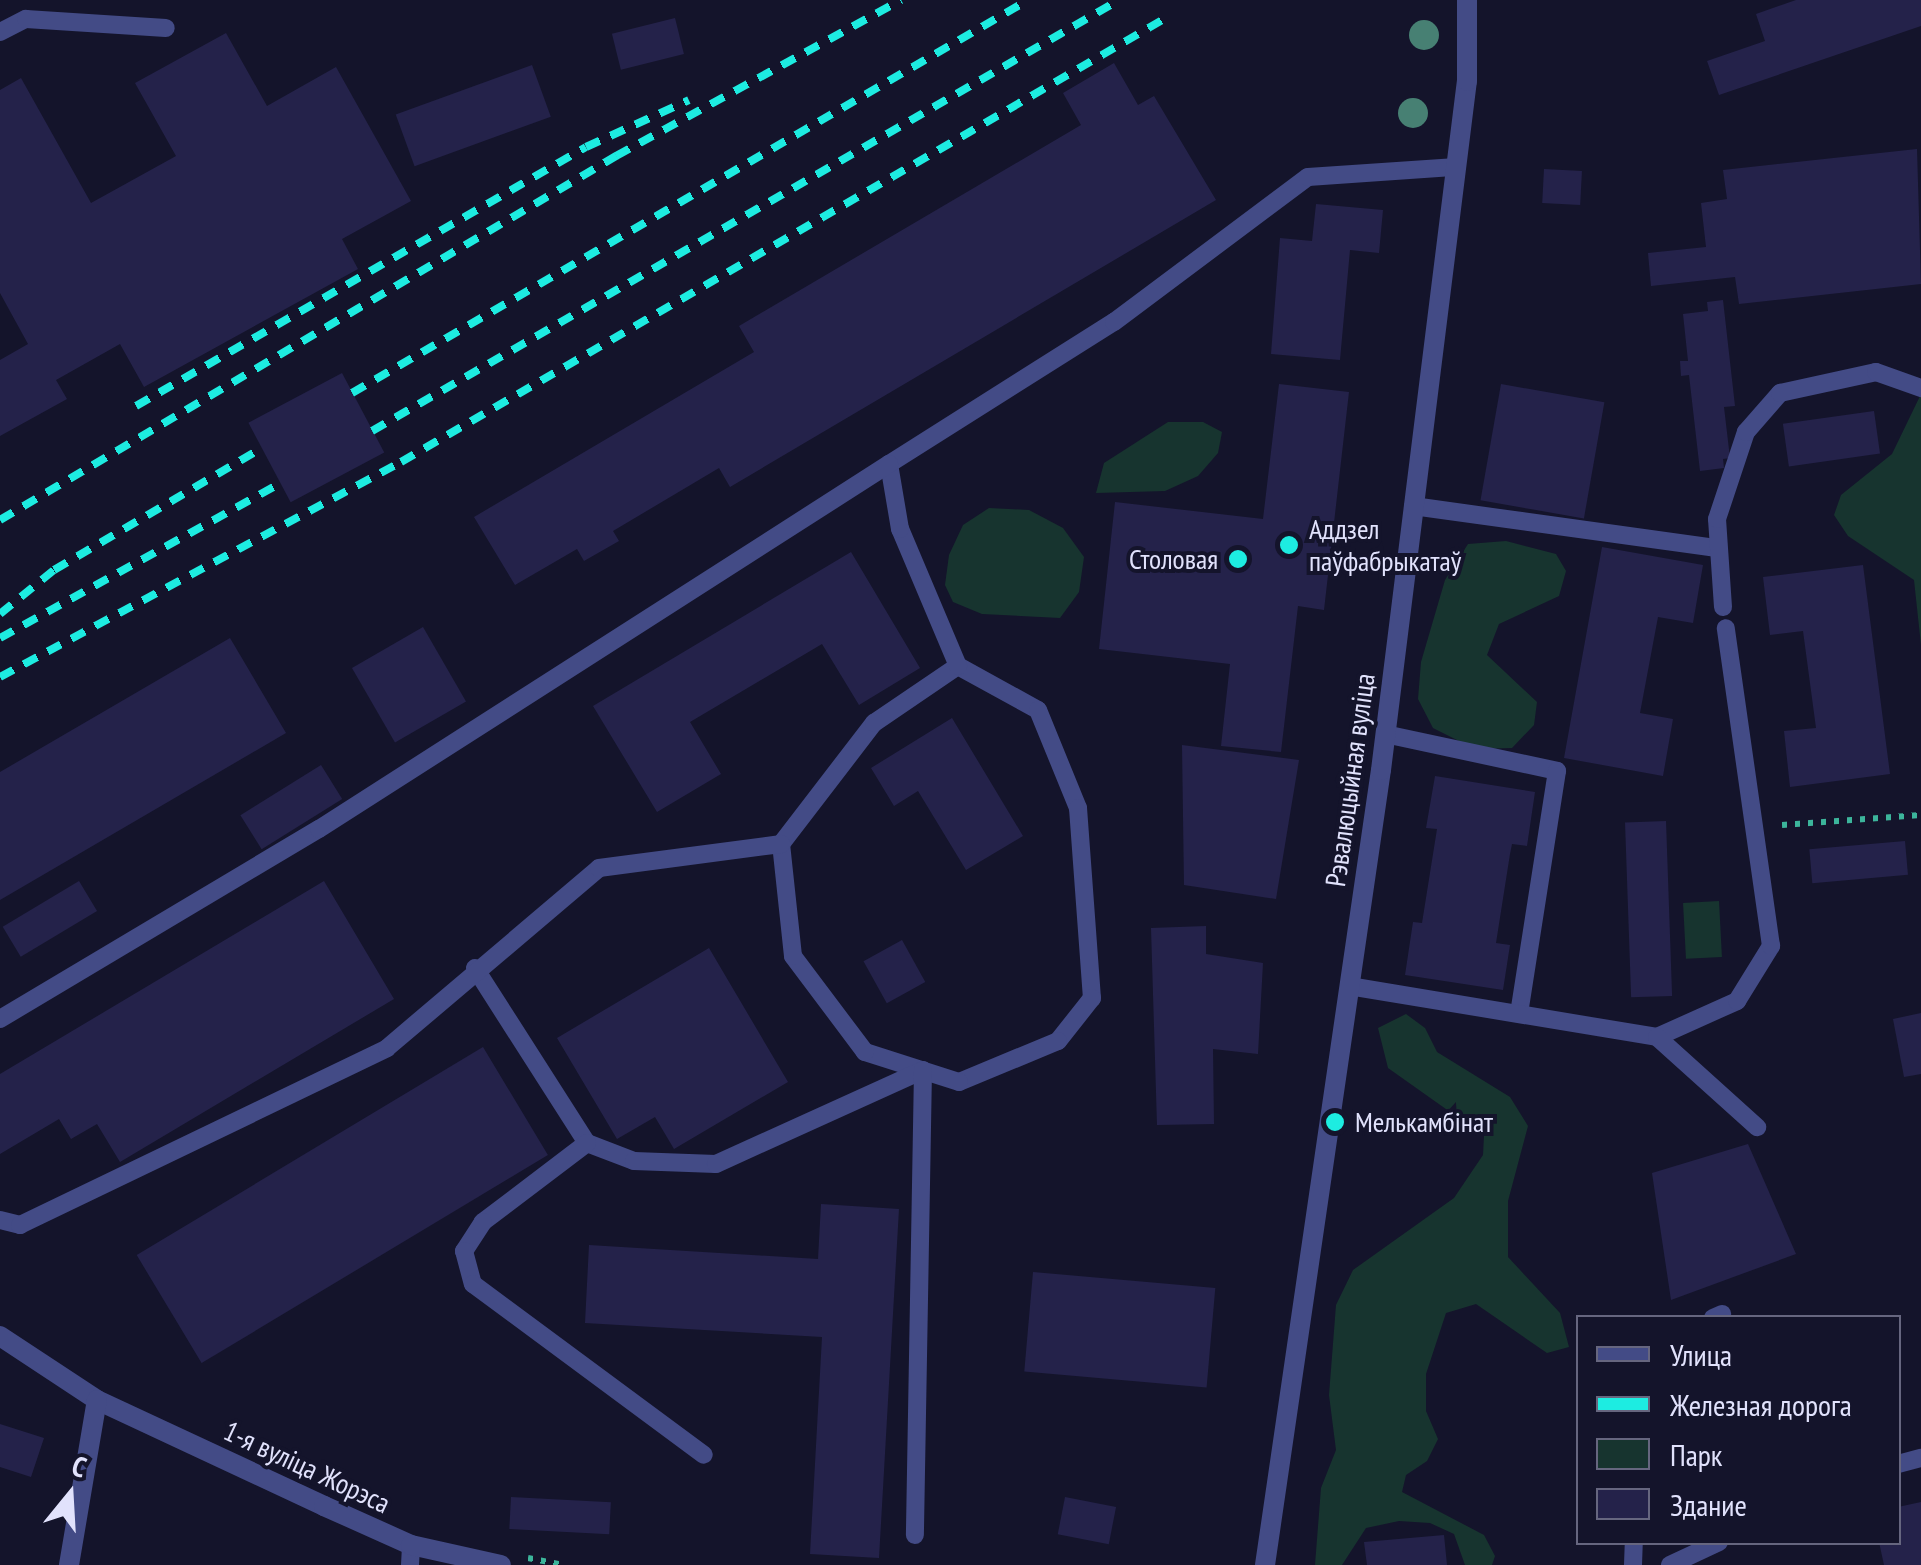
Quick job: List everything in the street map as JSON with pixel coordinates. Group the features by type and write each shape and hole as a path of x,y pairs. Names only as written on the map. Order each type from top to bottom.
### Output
{"street":[{"name":"Рэвалюцыйная вуліца","path":"1265,1565 1385,734 1453,167 1467,81 1467,0"},
{"name":"1-я вуліца Жорэса","path":"0,1336 98,1400 410,1555 501,1565"},
{"path":"68,1565 98,1400"}],"lane":[{"path":"0,32 26,19 166,28"},
{"path":"0,1020 320,829 1114,322 1308,177 1453,167"},
{"path":"1724,607 1717,519 1746,432 1780,392 1876,372 1921,388"},
{"path":"889,464 900,528 958,666 1038,710 1078,808 1092,998 1058,1041 959,1082 865,1052 793,956 781,844 874,723 958,666"},
{"path":"1413,506 1717,548"},
{"path":"1657,1037 1738,1001 1771,946 1726,628"},
{"path":"1385,734 1558,771 1519,1013"},
{"path":"0,1220 20,1225 388,1048 475,968 599,868 781,844"},
{"path":"475,968 587,1143 634,1161 716,1164 922,1070"},
{"path":"1349,986 1657,1037 1757,1126"},
{"path":"915,1535 922,1070"},
{"path":"587,1143 483,1222 464,1252 473,1284 704,1455"},
{"path":"1670,1565 1713,1545"}],"path":[{"path":"1756,830 1832,818 1921,815"}],"green space":[{"path":"1921,394 1921,645 1914,580 1848,536 1834,515 1841,495 1892,454"},
{"path":"1168,422 1203,422 1222,432 1218,453 1198,476 1165,491 1096,493 1104,463"},
{"path":"989,508 1029,510 1063,528 1084,557 1079,592 1060,618 982,614 953,602 945,585 949,555 963,525"},
{"path":"1506,541 1556,554 1566,571 1559,596 1499,624 1487,655 1537,702 1534,725 1512,748 1475,749 1433,728 1418,699 1421,662 1445,580 1468,544"},
{"path":"1719,901 1722,957 1686,959 1683,903"},
{"path":"1406,1014 1425,1028 1437,1052 1510,1097 1528,1126 1508,1201 1508,1257 1560,1313 1569,1347 1547,1353 1476,1304 1446,1313 1426,1374 1426,1411 1438,1439 1427,1461 1406,1475 1402,1492 1484,1535 1495,1556 1492,1565 1465,1565 1454,1534 1430,1523 1399,1521 1366,1528 1342,1565 1315,1565 1321,1488 1336,1450 1329,1395 1336,1305 1353,1270 1454,1198 1483,1155 1484,1136 1388,1068 1378,1028"}],"building":[{"path":"1796,0 1921,0 1921,26 1719,95 1707,61 1765,41 1756,14"},
{"path":"675,18 684,54 621,70 612,34"},
{"path":"226,33 267,106 336,67 411,201 342,239 358,269 144,387 120,344 56,380 67,399 0,436 0,360 28,344 0,293 0,90 21,78 91,203 176,156 135,83"},
{"path":"1114,63 1138,105 1154,96 1216,200 730,487 719,468 613,531 619,541 584,561 577,549 515,585 474,517 754,352 739,326 1081,125 1063,93"},
{"path":"532,65 551,117 415,166 396,115"},
{"path":"1917,149 1921,284 1739,304 1735,277 1651,286 1648,253 1706,247 1701,203 1727,199 1723,170"},
{"path":"1544,169 1582,171 1580,205 1542,203"},
{"path":"1316,204 1383,210 1379,253 1350,250 1340,360 1271,354 1280,238 1312,241"},
{"path":"1723,300 1735,406 1724,407 1730,458 1723,459 1724,468 1700,471 1689,375 1681,376 1680,361 1688,361 1683,314 1708,311 1707,302"},
{"path":"342,373 384,452 291,502 248,423"},
{"path":"1279,384 1349,392 1324,610 1298,606 1281,752 1221,746 1230,664 1099,649 1115,502 1263,519"},
{"path":"1501,384 1604,402 1584,518 1481,500"},
{"path":"1874,411 1880,454 1789,466 1783,424"},
{"path":"1602,547 1703,565 1693,623 1658,617 1640,713 1673,719 1663,776 1564,758"},
{"path":"851,552 920,668 859,705 822,644 690,722 721,774 657,812 593,706"},
{"path":"1863,565 1890,774 1790,787 1784,731 1816,728 1803,631 1770,635 1763,577"},
{"path":"423,627 466,701 395,742 352,668"},
{"path":"230,638 286,733 0,900 0,772"},
{"path":"952,718 1023,836 966,870 918,791 894,806 871,768"},
{"path":"1182,745 1299,760 1276,899 1184,885"},
{"path":"321,765 342,799 262,849 240,815"},
{"path":"1435,776 1535,792 1527,846 1512,844 1510,854 1496,943 1510,945 1503,990 1405,975 1413,922 1422,923 1437,829 1426,828"},
{"path":"1666,821 1672,996 1631,997 1625,822"},
{"path":"1905,841 1908,875 1812,883 1809,849"},
{"path":"79,881 97,911 21,957 3,927"},
{"path":"324,881 394,999 120,1162 97,1124 71,1139 59,1119 0,1154 0,1074"},
{"path":"1206,926 1206,954 1263,963 1258,1054 1213,1049 1214,1124 1157,1125 1151,928"},
{"path":"902,940 925,982 887,1003 864,961"},
{"path":"709,948 788,1082 674,1149 655,1117 617,1139 557,1038"},
{"path":"1921,1013 1921,1074 1904,1077 1893,1019"},
{"path":"483,1047 548,1155 202,1363 137,1255"},
{"path":"1748,1144 1796,1254 1671,1300 1652,1173"},
{"path":"821,1204 899,1209 879,1558 810,1554 822,1337 585,1323 589,1245 818,1259"},
{"path":"1033,1272 1215,1288 1207,1388 1024,1372"},
{"path":"0,1424 44,1438 31,1477 0,1467"},
{"path":"511,1497 611,1502 609,1534 509,1529"},
{"path":"1065,1497 1116,1507 1109,1544 1058,1534"},
{"path":"1921,1502 1921,1565 1884,1565 1880,1545 1901,1545 1901,1506"},
{"path":"1444,1535 1447,1565 1367,1565 1364,1542"}],"railway":[{"path":"0,520 616,156 901,0"},
{"path":"352,393 1028,0"},
{"path":"372,431 1119,0"},
{"path":"0,677 401,462 1164,19"},
{"path":"136,406 586,147 689,100"},
{"path":"0,614 54,570 262,448"},
{"path":"0,638 281,483"}],"place":[{"name":"Аддзел паўфабрыкатаў","path":"1289,545"},
{"name":"Столовая","path":"1238,559"},
{"name":"Мелькамбінат","path":"1335,1122"}]}
